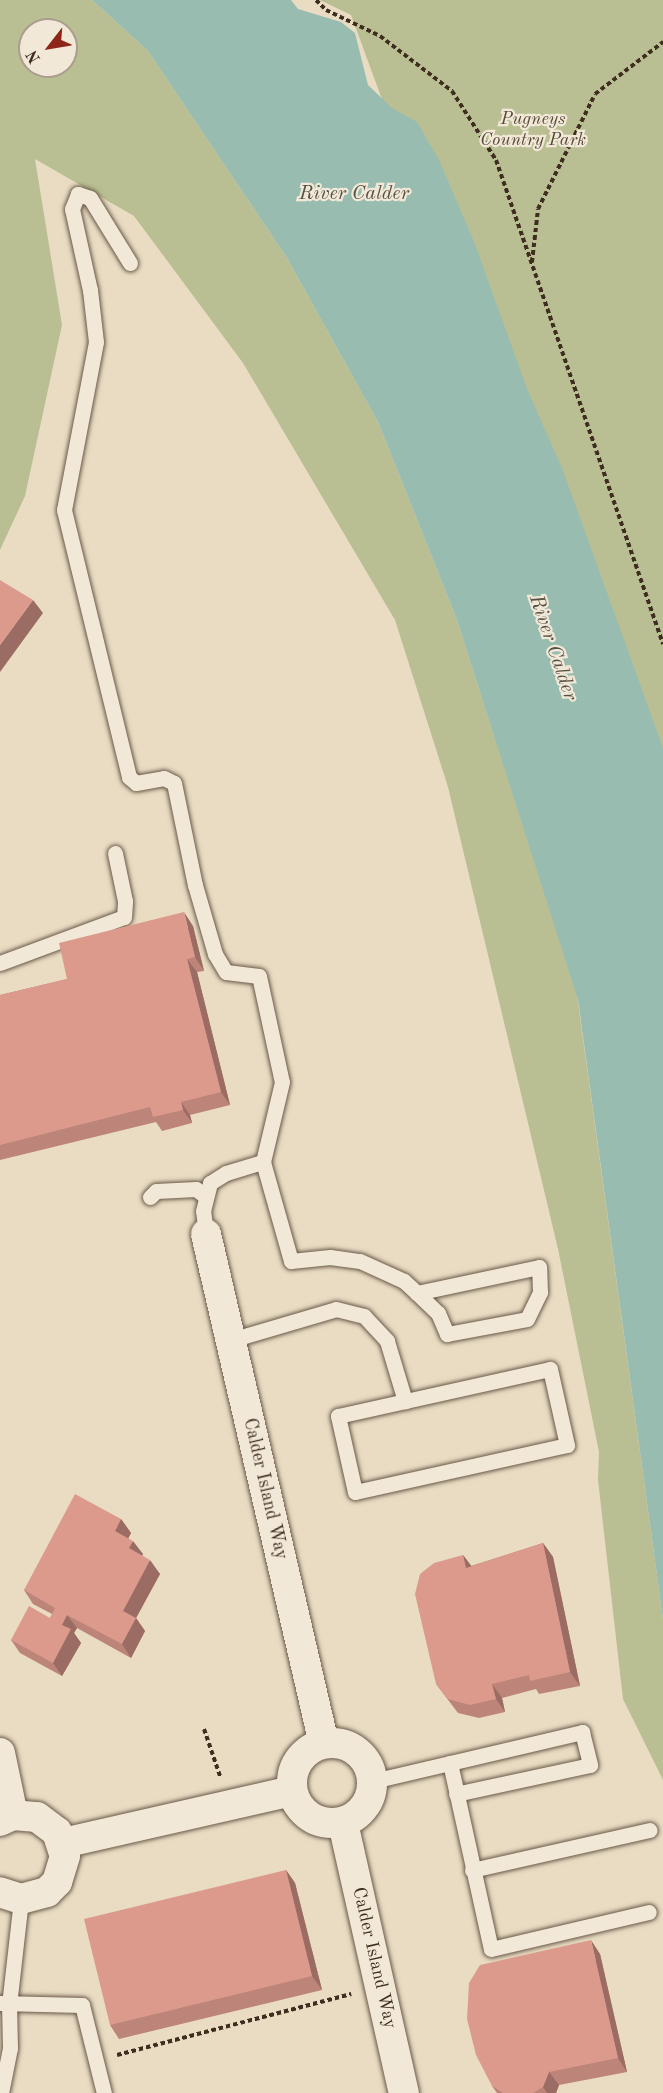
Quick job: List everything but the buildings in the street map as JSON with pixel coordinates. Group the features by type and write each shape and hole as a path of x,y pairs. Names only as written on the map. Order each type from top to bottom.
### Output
{"street":[{"name":"Calder Island Way","path":"206,1234 324,1744"},
{"path":"324,1744 345,1745 363,1756 373,1781 365,1807 343,1823 317,1821 297,1804 292,1791 292,1778 299,1761 312,1748 324,1744"},
{"path":"0,1754 6,1818 37,1817 57,1832 63,1843 65,1856 57,1882 40,1895 11,1896"},
{"path":"63,1843 292,1791"},
{"name":"Calder Island Way","path":"343,1823 404,2093"},
{"path":"396,2057 420,2093"}],"lane":[{"path":"130,263 90,198 78,194 72,209 90,290 96,342 64,510 129,777 136,783 164,778 174,783 195,885 215,954 226,972 259,976 282,1082 263,1162 291,1261 330,1257 360,1261 404,1281 438,1313 447,1334 527,1318 540,1292 539,1267 417,1293"},
{"path":"0,963 124,917 125,901 115,853"},
{"path":"206,1234 205,1196 210,1183 226,1173 263,1162"},
{"path":"150,1197 156,1191 196,1189 205,1196"},
{"path":"231,1340 336,1309 364,1316 387,1341 405,1401"},
{"path":"550,1369 567,1445 355,1492 338,1416 405,1401 550,1369"},
{"path":"373,1781 582,1732 590,1765 456,1794"},
{"path":"450,1763 491,1949 649,1912"},
{"path":"472,1870 650,1830"},
{"path":"1,2093 10,2048 5,2004 11,1896"},
{"path":"5,2004 62,2002 82,2005 104,2093"}],"path":[{"path":"316,0 326,10 380,36 452,91 496,160 663,644"},
{"path":"532,266 538,209 595,94 663,42"},
{"path":"204,1729 229,1805"},
{"path":"96,2060 380,1986"}],"green space":[{"path":"0,0 92,0 148,51 287,258 378,422 457,620 577,995 663,1619 663,1780 623,1699 598,1480 599,1452 558,1249 448,787 395,620 243,363 134,216 35,159 62,325 25,496 0,550"},
{"name":"Pugneys Country Park","path":"320,0 663,0 663,864 351,15"}],"water":[{"name":"River Calder","path":"92,0 291,0 298,9 341,22 355,33 368,85 392,108 417,122 439,160 475,244 527,389 562,468 663,748 663,1619 578,1000 457,620 378,422 287,258 148,51"}]}
